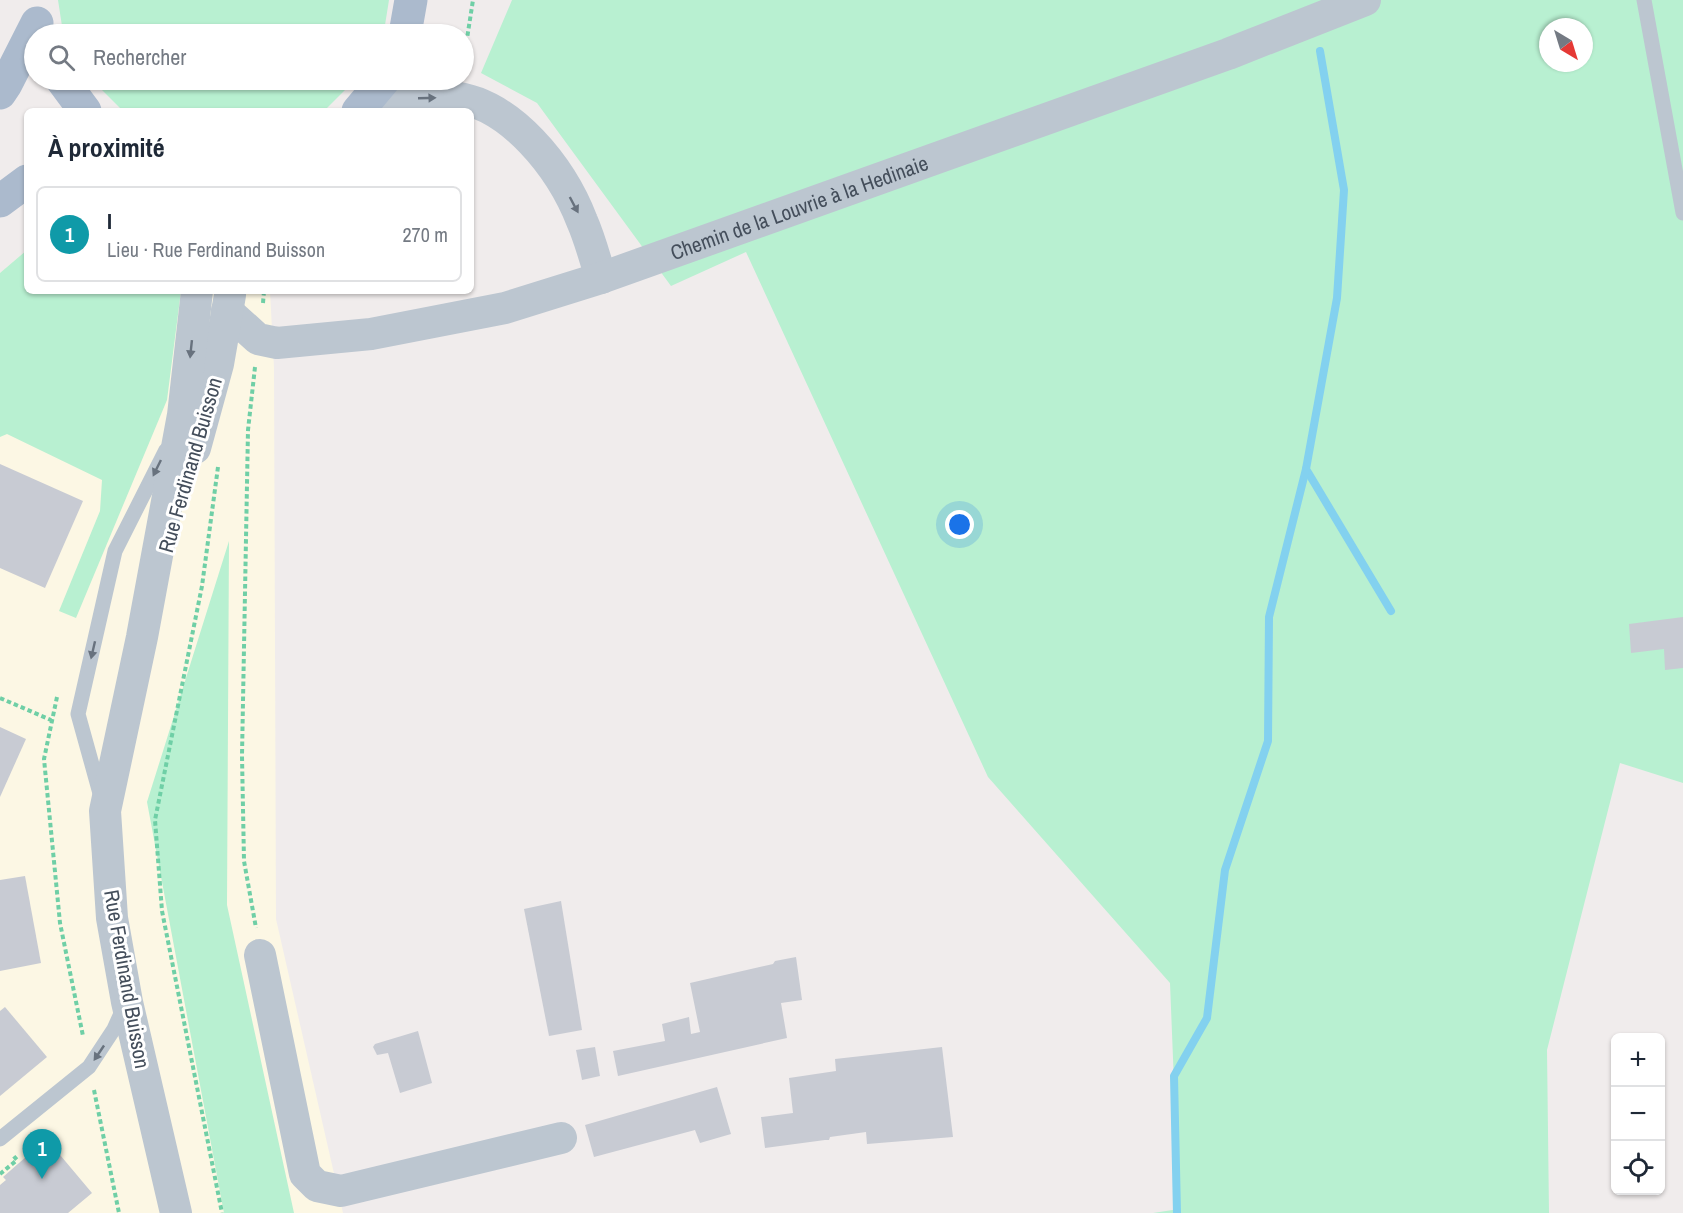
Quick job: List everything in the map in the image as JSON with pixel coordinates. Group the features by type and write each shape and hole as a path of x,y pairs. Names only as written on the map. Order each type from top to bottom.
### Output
{"main road":[{"path":"407,24 411,0"},
{"path":"0,93 24,46"},
{"path":"70,90 84,108"},
{"path":"361,108 376,90"},
{"path":"0,201 24,183"}],"street":[{"name":"Chemin de la Louvrie à la Hedinaie","path":"258,339 277,343 371,334 506,308 602,278 1228,54 1365,0"},
{"path":"380,108 411,99 452,97 485,106 511,122 533,143 559,177 582,219 602,278"},
{"name":"Rue Ferdinand Buisson","path":"176,1213 127,1002 112,918 105,811 142,637 183,416 197,294"},
{"path":"229,301 258,339"},
{"name":"Rue Ferdinand Buisson","path":"142,637 218,364 229,301"},
{"path":"260,955 305,1174 317,1186 341,1191 561,1138"}],"lane":[{"path":"1644,0 1683,213"},
{"path":"105,811 78,714 116,552 183,416"},
{"path":"0,1139 89,1067 114,1029 127,1002"}],"path":[{"path":"470,24 473,0"},
{"path":"258,339 248,430 242,756 244,861 260,955"},
{"path":"219,456 202,586 155,820 162,911 222,1213"},
{"path":"0,698 51,720"}],"shaded area":[{"path":"24,253 24,294 270,294 274,368 276,919 343,1213 0,1213 0,273"}],"green space":[{"path":"58,0 389,0 385,24 62,24"},
{"path":"512,0 1683,0 1683,783 1620,763 1547,1050 1549,1213 1153,1213 1179,1209 1170,983 988,777 746,252 671,286 537,103 481,73"},
{"path":"102,90 345,90 327,108 120,108"},
{"path":"24,253 24,294 181,294 167,400 76,618 59,611 100,511 102,480 7,434 0,437 0,273"},
{"path":"229,541 227,905 294,1213 224,1213 147,802"}],"building":[{"path":"0,464 83,501 45,588 0,568"},
{"path":"1683,617 1683,668 1665,670 1664,649 1631,653 1629,624"},
{"path":"0,727 26,739 0,797"},
{"path":"25,876 41,963 0,971 0,880"},
{"path":"561,901 582,1030 549,1036 524,909"},
{"path":"796,957 802,1000 781,1003 787,1038 618,1076 613,1051 665,1041 662,1024 689,1017 691,1034 700,1032 690,983"},
{"path":"5,1007 47,1057 0,1096 0,1011"},
{"path":"418,1031 432,1083 400,1093 388,1053 377,1055 373,1047 375,1044"},
{"path":"595,1047 600,1076 582,1080 576,1050"},
{"path":"942,1047 953,1137 867,1144 866,1132 830,1137 829,1140 765,1148 761,1117 793,1113 789,1078 836,1071 835,1059"},
{"path":"717,1087 731,1134 700,1143 695,1130 594,1157 585,1125"},
{"path":"50,1143 92,1193 68,1213 0,1213 0,1185 6,1180 3,1177 27,1156 30,1160"}],"waterway":[{"path":"1320,51 1344,190 1337,298 1306,469 1391,611"},
{"path":"1177,1213 1174,1076 1207,1018 1225,870 1268,741 1269,617 1306,469"}],"place":[{"name":"I","path":"42,1179"}]}
